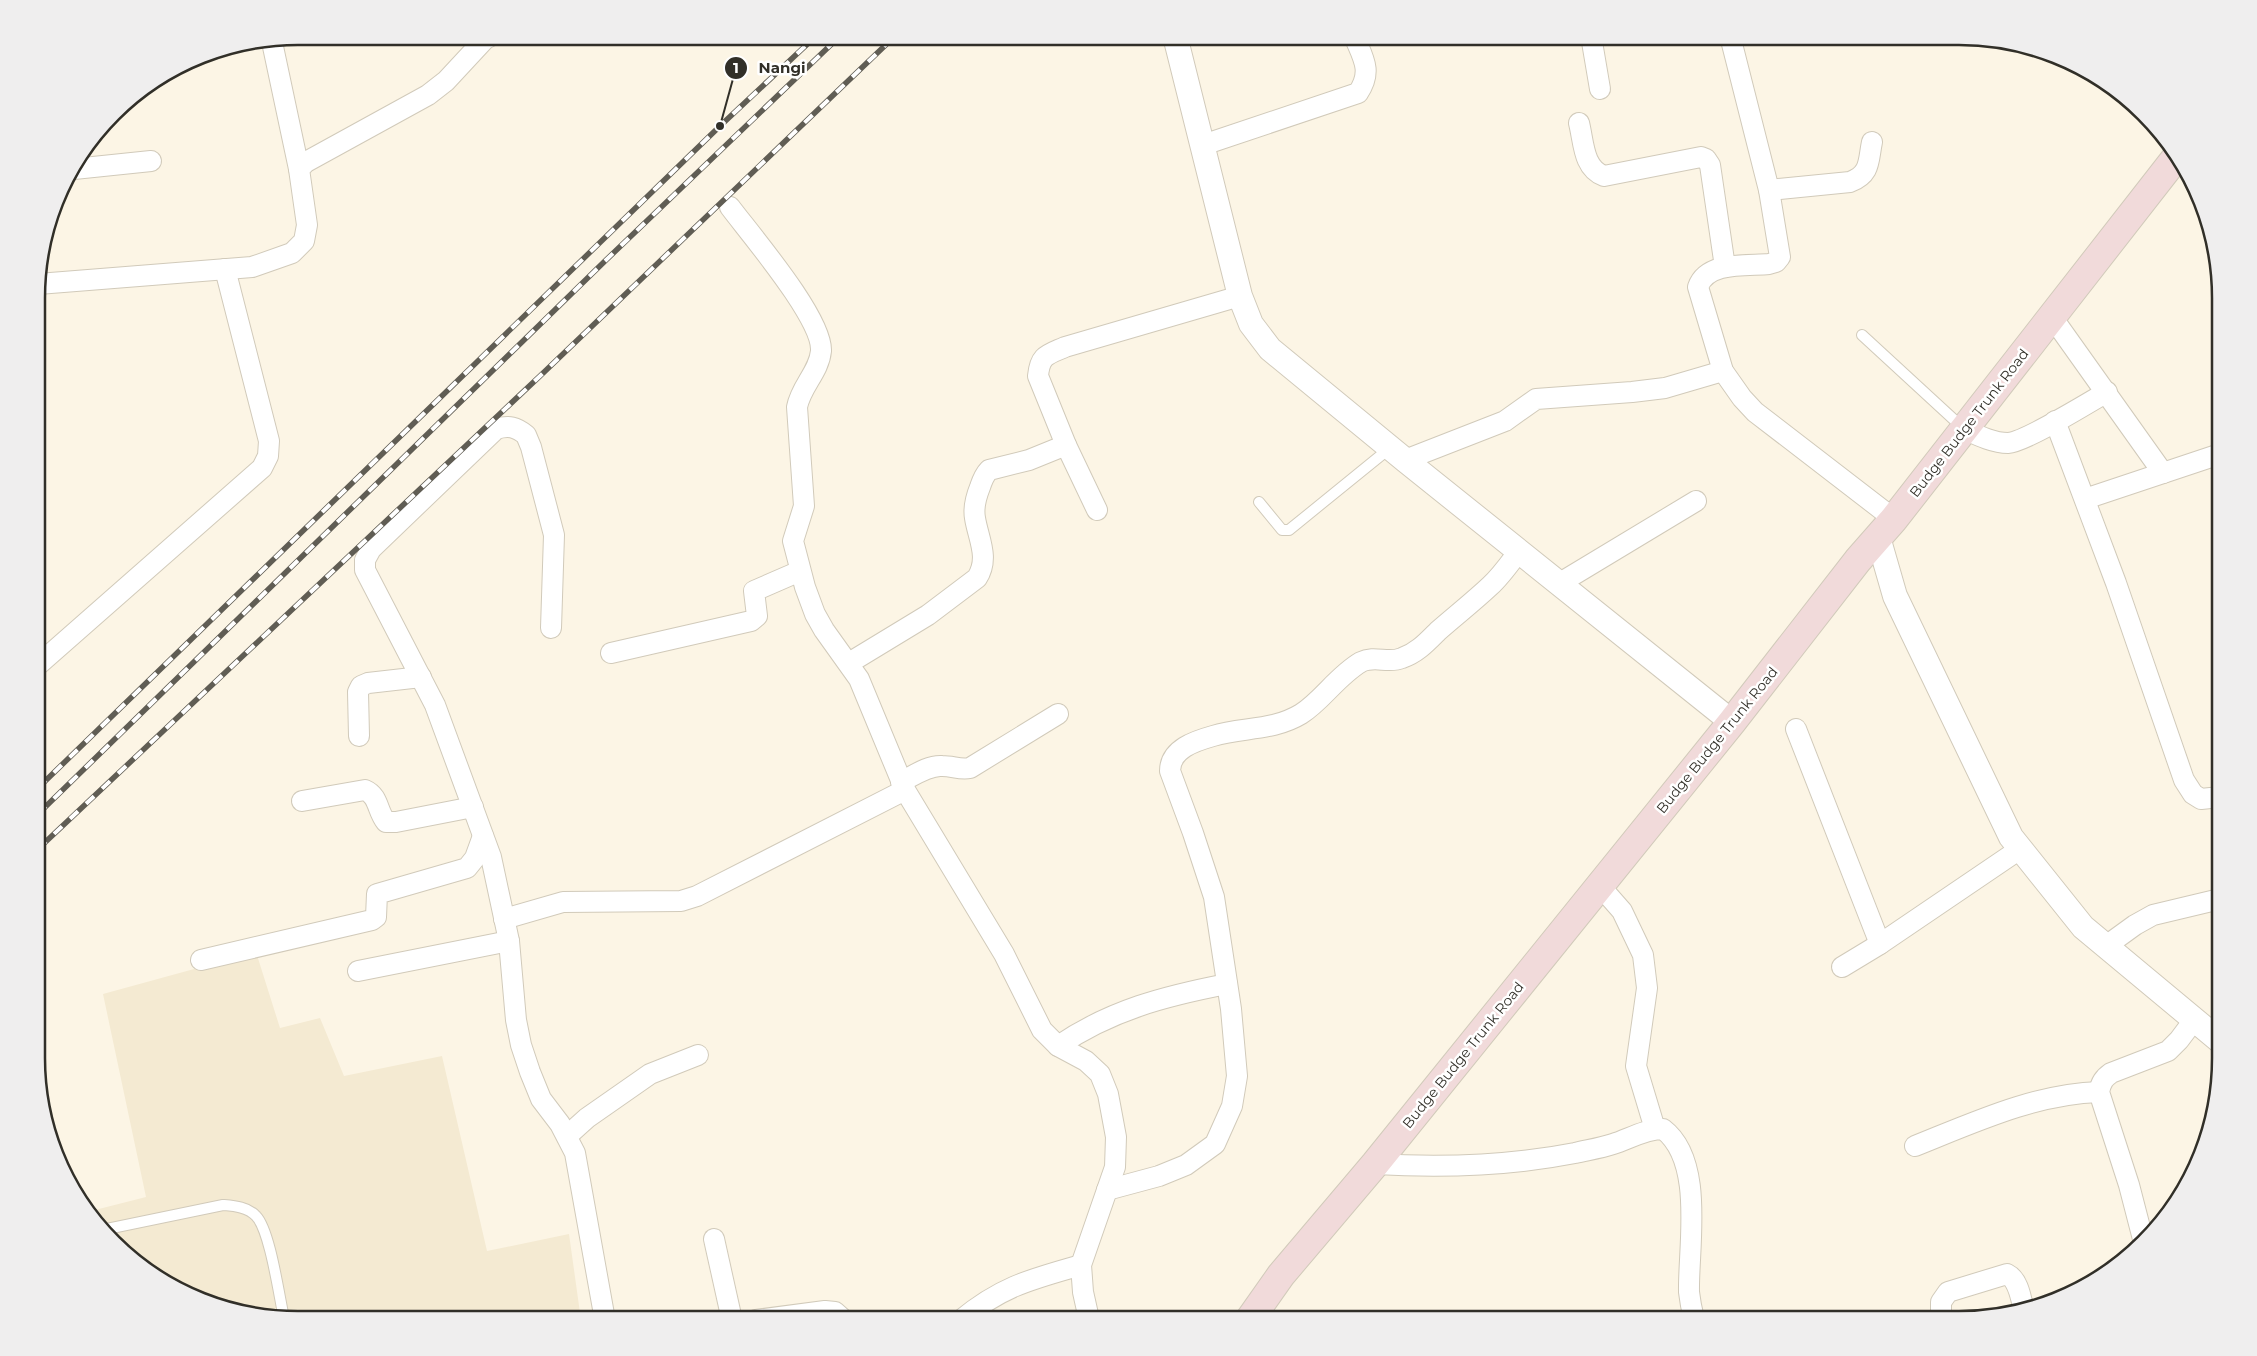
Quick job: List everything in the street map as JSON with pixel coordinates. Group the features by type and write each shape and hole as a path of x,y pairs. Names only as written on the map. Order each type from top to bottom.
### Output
{"main road":[{"name":"Budge Budge Trunk Road","path":"1260,1311 1281,1275 1375,1164 1732,722 2172,163"}],"street":[{"path":"299,170 306,162 428,95 446,81 479,45"},
{"path":"1177,45 1240,296 1251,324 1270,349 1397,454 1732,722"},
{"path":"1203,145 1358,93 1365,82 1366,67 1357,45"},
{"path":"1593,45 1600,89"},
{"path":"1732,45 1770,190 1780,257 1776,262 1769,264 1725,267 1709,272 1701,279 1698,286 1724,371 1755,412 1886,528 1895,596 2010,837 2083,927 2212,1034"},
{"path":"46,283 252,267 292,253 304,241 307,225 299,170 273,47"},
{"path":"1579,123 1589,165 1594,172 1604,176 1701,157 1706,159 1710,165 1725,267"},
{"path":"1770,190 1850,182 1860,178 1867,170 1872,142"},
{"path":"82,167 151,161"},
{"path":"730,206 803,305 819,336 820,359 798,399 796,414 804,506 792,541 815,614 824,630 859,679 903,786 1004,954 1042,1030 1058,1046 1086,1061 1100,1074 1108,1094 1116,1137 1114,1167 1081,1265 1083,1292 1087,1311"},
{"path":"45,659 262,468 268,456 269,441 225,269"},
{"path":"1097,510 1066,445 1038,376 1039,364 1044,356 1065,347 1240,296"},
{"path":"2052,317 2163,473"},
{"path":"1397,454 1505,420 1536,399 1665,388 1724,371"},
{"path":"1964,429 1978,436 2008,443 2026,437 2107,392"},
{"path":"2055,421 2139,647 2184,780 2193,794 2201,800 2212,798"},
{"path":"551,628 555,552 551,519 526,435 517,428 506,426 496,429 371,549 365,560 366,570 435,705 491,857 509,941 516,1020 521,1045 541,1099 567,1136 575,1153 603,1311"},
{"path":"849,663 928,614 977,578 982,570 984,556 975,517 975,500 988,470 1029,460 1066,445"},
{"path":"2085,499 2212,457"},
{"path":"1560,584 1696,501"},
{"path":"1107,1190 1159,1176 1186,1165 1215,1144 1232,1106 1237,1076 1227,984 1214,897 1170,771 1170,762 1190,742 1230,731 1261,729 1301,714 1331,684 1367,659 1400,659 1411,654 1428,642 1492,584 1519,551"},
{"path":"611,653 751,622 758,612 754,591 800,571"},
{"path":"359,736 358,692 361,686 368,683 421,677"},
{"path":"504,919 563,902 681,901 696,896 903,786 930,768 941,765 960,770 970,768 1058,714"},
{"path":"1796,730 1880,944"},
{"path":"302,801 365,790 372,793 381,816 386,822 396,822 473,807"},
{"path":"201,960 372,920 376,912 377,894 467,868 475,858 483,836"},
{"path":"1842,967 1880,944 2020,849"},
{"path":"1600,886 1622,911 1643,955 1647,988 1636,1066 1655,1129"},
{"path":"2106,946 2135,925 2153,915 2212,901"},
{"path":"358,971 509,941"},
{"path":"1058,1046 1090,1025 1104,1019 1168,996 1227,984"},
{"path":"2141,1233 2129,1185 2100,1092 2103,1079 2111,1073 2168,1050 2179,1040 2194,1020"},
{"path":"567,1136 588,1118 650,1074 698,1055"},
{"path":"1915,1146 1979,1120 2029,1103 2073,1093 2100,1092"},
{"path":"1375,1164 1442,1167 1541,1159 1611,1145 1655,1129 1663,1130 1670,1135 1684,1159 1689,1184 1691,1215 1689,1293 1692,1311"},
{"path":"714,1239 730,1311"},
{"path":"972,1311 981,1303 1008,1288 1081,1265"},
{"path":"1941,1311 1941,1302 1948,1292 2007,1274 2011,1276 2017,1286 2022,1303"}],"lane":[{"path":"1862,335 1964,429"},
{"path":"1259,502 1282,530 1288,530 1397,454"},
{"path":"111,1228 223,1205 241,1207 256,1215 265,1230 282,1310"}],"shaded area":[{"path":"256,952 280,1028 320,1018 344,1076 442,1056 487,1251 569,1234 580,1311 298,1311 265,1309 217,1298 201,1292 172,1277 144,1259 119,1237 96,1210 146,1197 103,994"}],"railway":[{"path":"45,781 720,126 806,45"},
{"path":"45,807 605,261 831,45"},
{"path":"45,842 540,376 886,45"}],"place":[{"name":"Nangi","path":"720,126"}]}
